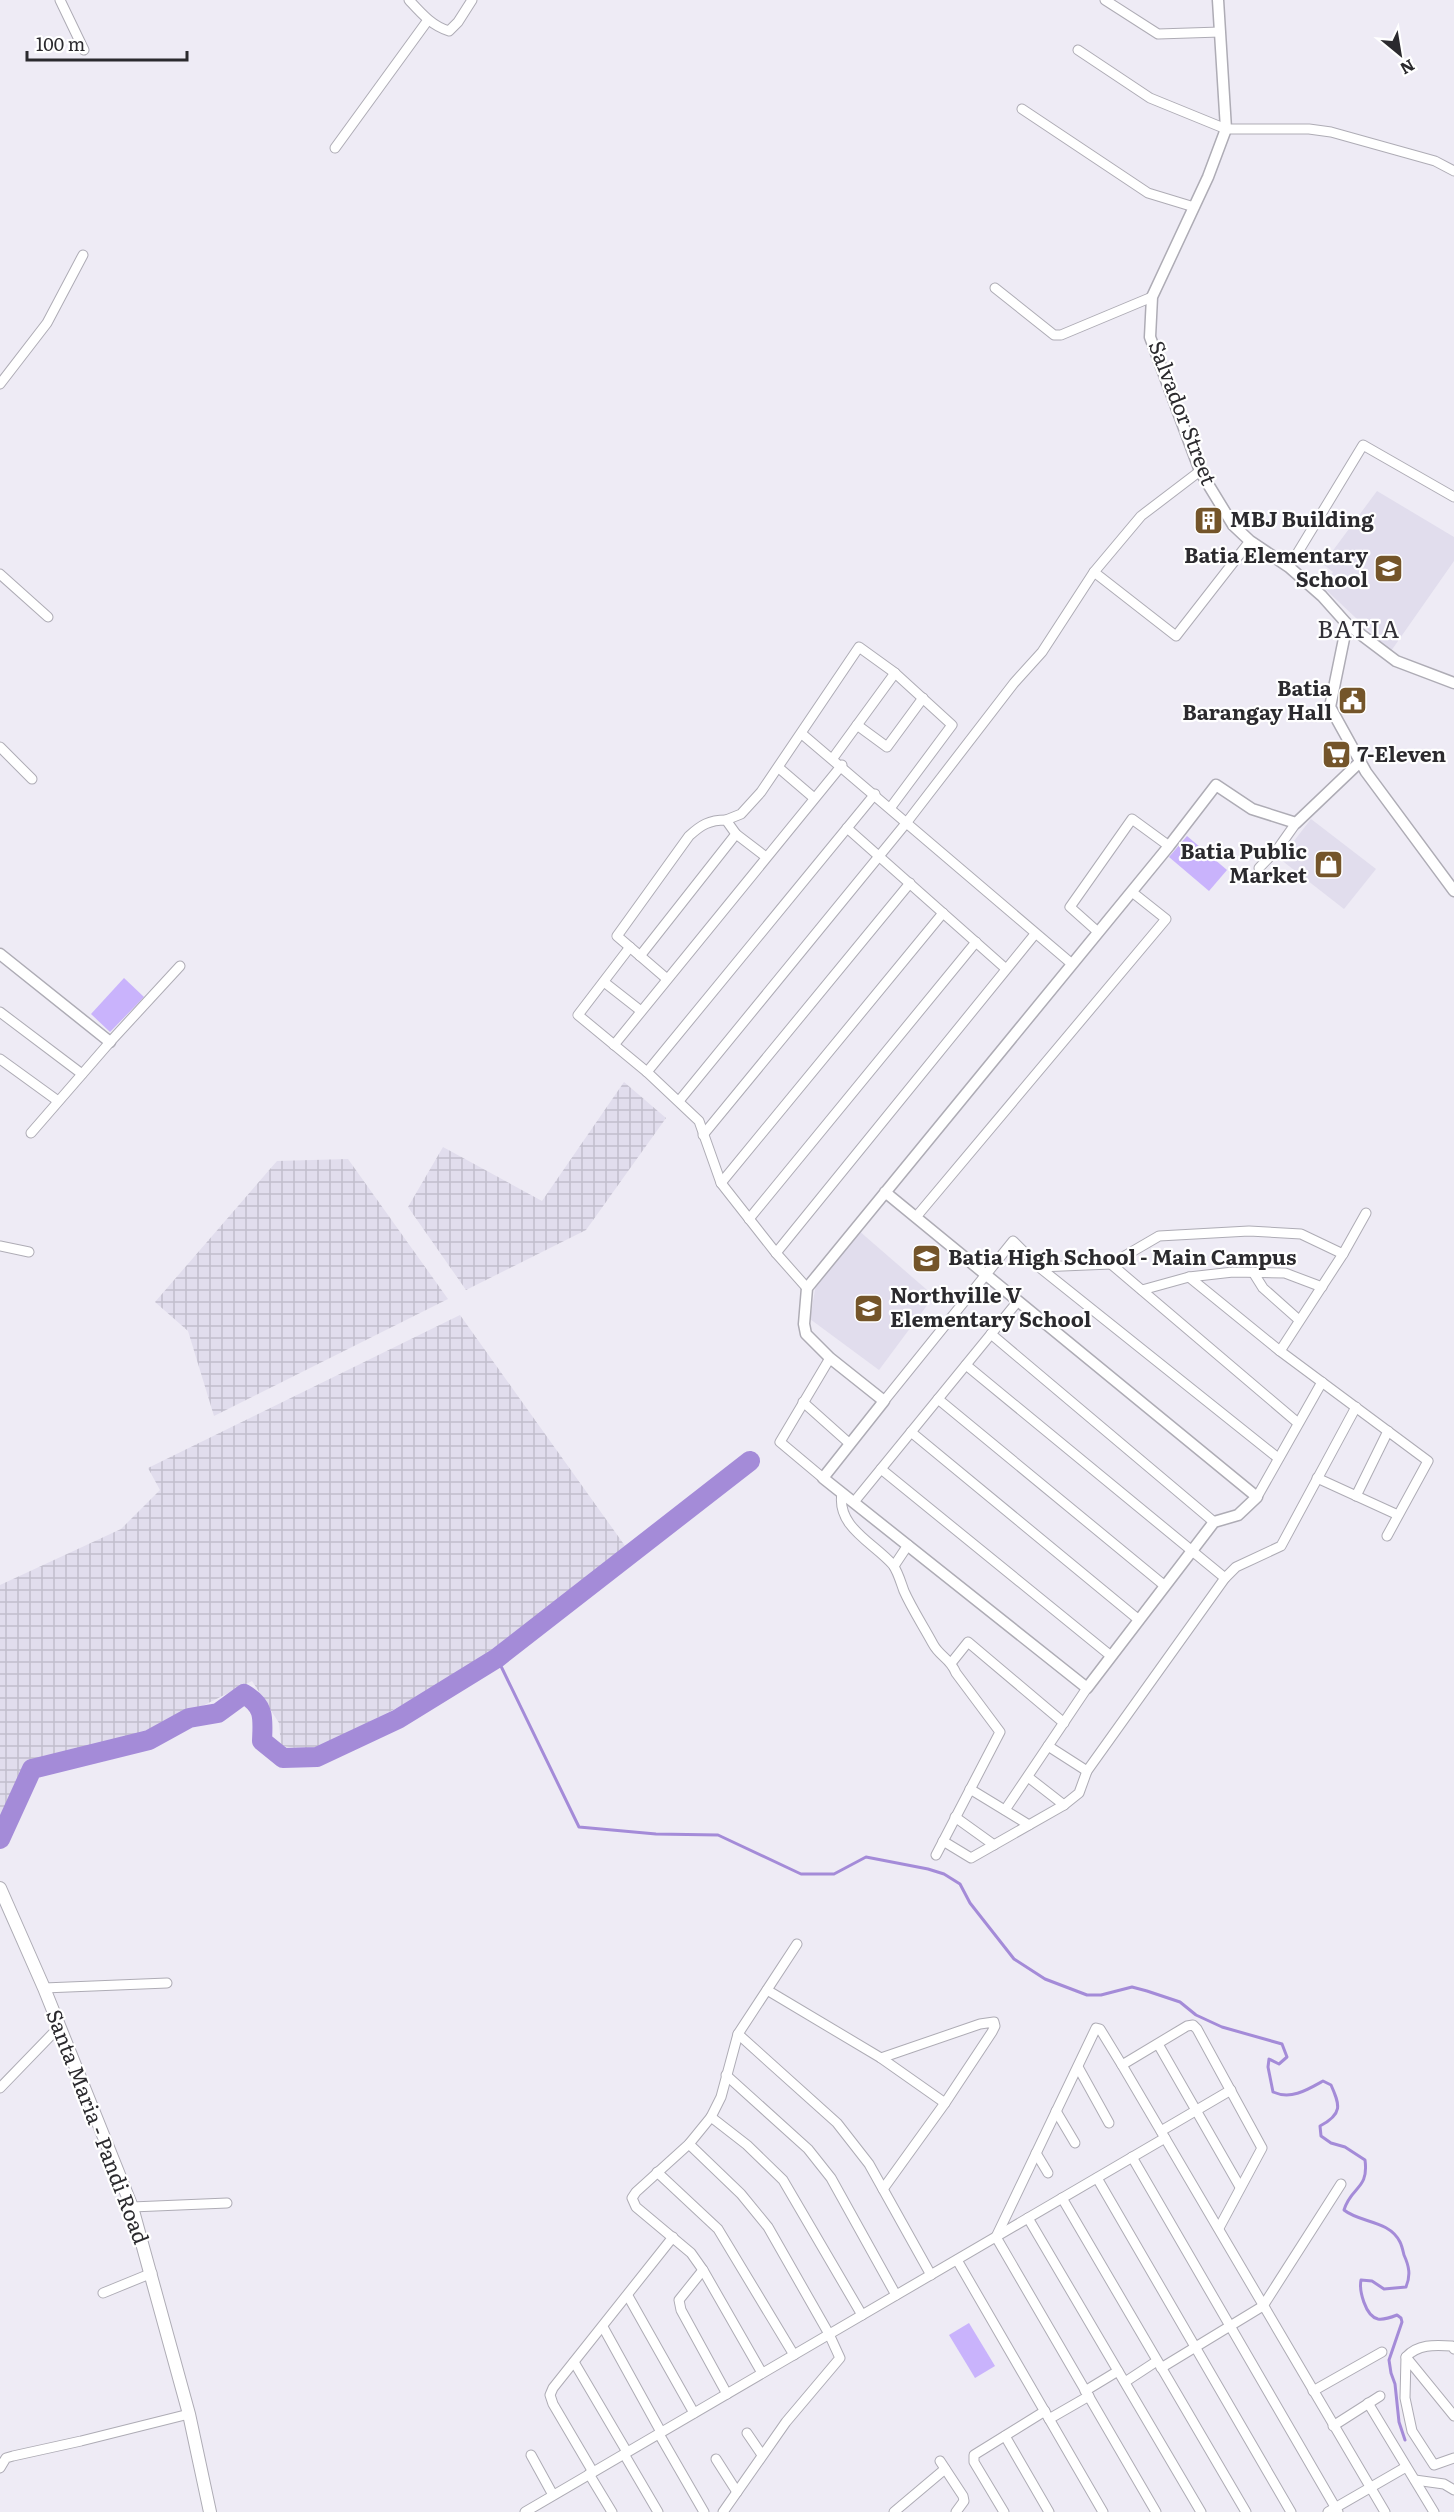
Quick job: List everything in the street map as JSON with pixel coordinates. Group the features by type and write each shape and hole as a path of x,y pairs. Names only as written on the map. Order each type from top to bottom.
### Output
{"main road":[{"name":"Santa Maria - Pandi Road","path":"0,1888 44,1988 132,2207 189,2414 210,2512"}],"street":[{"path":"60,0 84,50"},
{"path":"409,0 428,20 449,31 458,22 472,0"},
{"path":"1105,0 1158,34 1220,32"},
{"name":"Salvador Street","path":"1218,0 1226,129 1194,207 1152,297 1150,337 1200,471 1226,516 1250,541 1288,567 1322,596 1347,624 1396,661 1454,683"},
{"path":"335,148 428,20"},
{"path":"1078,50 1150,98 1226,129 1309,129 1331,132 1436,160 1454,171"},
{"path":"1022,109 1148,193 1194,207"},
{"path":"0,384 47,323 83,255"},
{"path":"995,288 1054,335 1061,335 1152,297"},
{"path":"1288,567 1363,445 1454,497"},
{"path":"679,1101 907,822 1014,683 1042,652 1094,572 1140,516 1200,471"},
{"path":"1094,572 1176,636 1250,541"},
{"path":"0,574 48,617"},
{"path":"1347,624 1330,707 1359,762 1454,891"},
{"path":"667,979 617,936 689,836 702,824 712,820 726,820 741,814 762,792 859,647 895,673 952,725 891,807"},
{"path":"833,758 895,673"},
{"path":"857,725 887,747 923,698"},
{"path":"802,734 842,765 1072,964"},
{"path":"0,747 33,779"},
{"path":"1259,868 1279,847 1296,823 1359,762"},
{"path":"614,1045 842,765"},
{"path":"779,768 814,798"},
{"path":"884,1401 831,1358 806,1334 804,1324 807,1288 1132,892 1216,785 1252,809 1296,823"},
{"path":"646,1072 875,794"},
{"path":"1098,932 1070,907 1132,819 1169,846"},
{"path":"726,820 736,834 766,857"},
{"path":"847,828 1005,969"},
{"path":"640,956 736,834"},
{"path":"703,1135 910,883"},
{"path":"916,1217 1166,919 1132,892"},
{"path":"721,1183 943,913"},
{"path":"776,1253 1035,934"},
{"path":"748,1219 976,942"},
{"path":"630,947 578,1015 646,1072 699,1121 721,1183 748,1219 807,1288"},
{"path":"0,954 110,1042"},
{"path":"31,1133 180,966"},
{"path":"604,982 641,1011"},
{"path":"0,1012 82,1074"},
{"path":"0,1059 58,1101"},
{"path":"885,1192 1257,1497"},
{"path":"1280,1350 1343,1254 1366,1213"},
{"path":"1039,1267 1111,1264 1159,1236 1249,1231 1301,1234 1343,1254"},
{"path":"823,1478 1013,1241 1039,1267 1278,1458"},
{"path":"0,1246 29,1252"},
{"path":"1111,1264 1298,1423"},
{"path":"1142,1290 1188,1277 1233,1272 1285,1273 1322,1287"},
{"path":"1252,1272 1263,1288 1299,1320"},
{"path":"1188,1277 1280,1350 1428,1461 1387,1536"},
{"path":"854,1503 1018,1301"},
{"path":"991,1334 1214,1522"},
{"path":"831,1358 802,1402 780,1442 1087,1688"},
{"path":"966,1365 1225,1578"},
{"path":"1005,1810 1087,1688 1214,1522 1238,1515 1257,1497 1322,1382"},
{"path":"938,1400 1165,1586"},
{"path":"802,1402 850,1444"},
{"path":"943,1841 971,1858 1079,1793 1087,1771 1225,1578 1236,1567 1281,1546 1356,1407"},
{"path":"1356,1496 1388,1431"},
{"path":"911,1432 1139,1620"},
{"path":"881,1469 1111,1656"},
{"path":"1317,1478 1398,1515"},
{"path":"842,1493 840,1506 846,1518 871,1547 894,1566 905,1593 936,1650 952,1662 956,1673 1000,1732 936,1855"},
{"path":"894,1566 908,1545"},
{"path":"952,1662 968,1642 1064,1723"},
{"path":"1048,1746 1087,1771"},
{"path":"1028,1777 1064,1804"},
{"path":"970,1789 1029,1825"},
{"path":"955,1817 994,1845"},
{"path":"762,2373 691,2253 633,2203 632,2198 689,2144 711,2117 721,2097 738,2034 797,1944"},
{"path":"44,1988 167,1983"},
{"path":"767,1989 881,2058 945,2103"},
{"path":"881,2058 994,2022 992,2032 945,2103 883,2189"},
{"path":"1122,2066 1187,2026 1193,2025 1232,2090 1262,2148 1219,2228"},
{"path":"0,2088 58,2027"},
{"path":"996,2237 1094,2030 1098,2027 1385,2512"},
{"path":"738,2034 837,2123 869,2164 931,2275"},
{"path":"1158,2044 1240,2187"},
{"path":"1078,2067 1109,2123"},
{"path":"726,2075 813,2156 831,2178 896,2295"},
{"path":"525,2512 1097,2178 1132,2157 1196,2111 1232,2090"},
{"path":"1056,2111 1075,2143"},
{"path":"711,2117 747,2145 783,2180 862,2315"},
{"path":"689,2144 741,2194 768,2227 829,2334 840,2358 786,2422 723,2512"},
{"path":"1036,2153 1048,2173"},
{"path":"1132,2157 1334,2511 1406,2467"},
{"path":"657,2172 718,2229 794,2355"},
{"path":"1097,2178 1291,2512"},
{"path":"1125,2382 1194,2347 1263,2306 1341,2184"},
{"path":"1062,2198 1246,2512"},
{"path":"132,2207 227,2203"},
{"path":"1028,2218 1201,2512"},
{"path":"612,2512 550,2395 553,2388 673,2237"},
{"path":"996,2237 1156,2512"},
{"path":"957,2260 1103,2512"},
{"path":"703,2270 679,2300 681,2310 727,2394"},
{"path":"103,2293 152,2273"},
{"path":"628,2296 694,2413"},
{"path":"603,2327 704,2512"},
{"path":"1454,2349 1452,2346 1426,2346 1413,2350 1406,2357 1405,2398 1412,2431 1434,2465 1454,2458"},
{"path":"1313,2391 1382,2352"},
{"path":"1406,2357 1454,2416"},
{"path":"574,2362 658,2512"},
{"path":"1004,2512 974,2462 974,2455 1087,2393 1118,2371"},
{"path":"1333,2426 1380,2396"},
{"path":"1368,2403 1434,2512"},
{"path":"781,2413 786,2422"},
{"path":"0,2468 6,2458 189,2414"},
{"path":"747,2433 762,2455"},
{"path":"1005,2436 1049,2512"},
{"path":"531,2455 553,2495"},
{"path":"716,2459 737,2492"},
{"path":"894,2512 942,2465 964,2501 956,2512"},
{"path":"1415,2480 1444,2484 1454,2490"}],"shaded area":[{"name":"Batia Elementary School","path":"1377,491 1454,537 1454,561 1391,651 1322,586 1333,572 1323,564"},
{"name":"Batia Public Market","path":"1311,819 1376,869 1344,909 1280,859"},
{"path":"1187,836 1227,870 1209,891 1169,857"},
{"path":"124,978 144,997 110,1032 91,1014"},
{"path":"624,1082 666,1118 586,1230 466,1290 408,1207 443,1147 542,1201"},
{"path":"348,1159 448,1299 214,1416 188,1331 155,1302 277,1161"},
{"name":"Northville V Elementary School","path":"858,1230 934,1296 879,1370 810,1319 816,1284"},
{"path":"460,1315 628,1550 489,1661 314,1750 281,1746 279,1723 252,1681 151,1732 30,1762 0,1820 0,1585 121,1529 160,1490 148,1468"},
{"path":"969,2323 995,2366 975,2378 949,2335"}],"waterway":[{"path":"0,1839 32,1769 149,1740 189,1718 218,1713 244,1694 256,1703 261,1713 262,1741 283,1758 317,1757 398,1719 497,1658 750,1461"},
{"path":"497,1658 579,1827 656,1834 718,1835 801,1874 834,1874 866,1857 944,1874 960,1884 970,1903 1014,1959 1045,1979 1087,1995 1101,1995 1132,1987 1147,1991 1180,2002 1196,2015 1222,2027 1282,2044 1287,2057 1279,2064 1269,2059 1268,2067 1273,2092 1293,2094 1305,2091 1323,2081 1331,2085 1338,2108 1333,2117 1320,2126 1321,2136 1331,2143 1345,2147 1365,2160 1366,2170 1362,2183 1351,2196 1344,2210 1382,2226 1395,2235 1401,2244 1408,2267 1406,2287 1384,2289 1372,2281 1361,2280 1362,2296 1366,2308 1373,2317 1382,2319 1397,2315 1401,2318 1402,2322 1389,2360 1395,2384 1399,2422 1405,2440"}],"place":[{"name":"MBJ Building","path":"1209,520"},
{"name":"Batia Elementary School","path":"1389,568"},
{"name":"Batia Barangay Hall","path":"1353,701"},
{"name":"7-Eleven","path":"1336,755"},
{"name":"Batia Public Market","path":"1328,864"},
{"name":"Batia High School - Main Campus","path":"927,1258"},
{"name":"Northville V Elementary School","path":"869,1308"}],"district":[{"name":"BATIA","path":"1359,630"}]}
